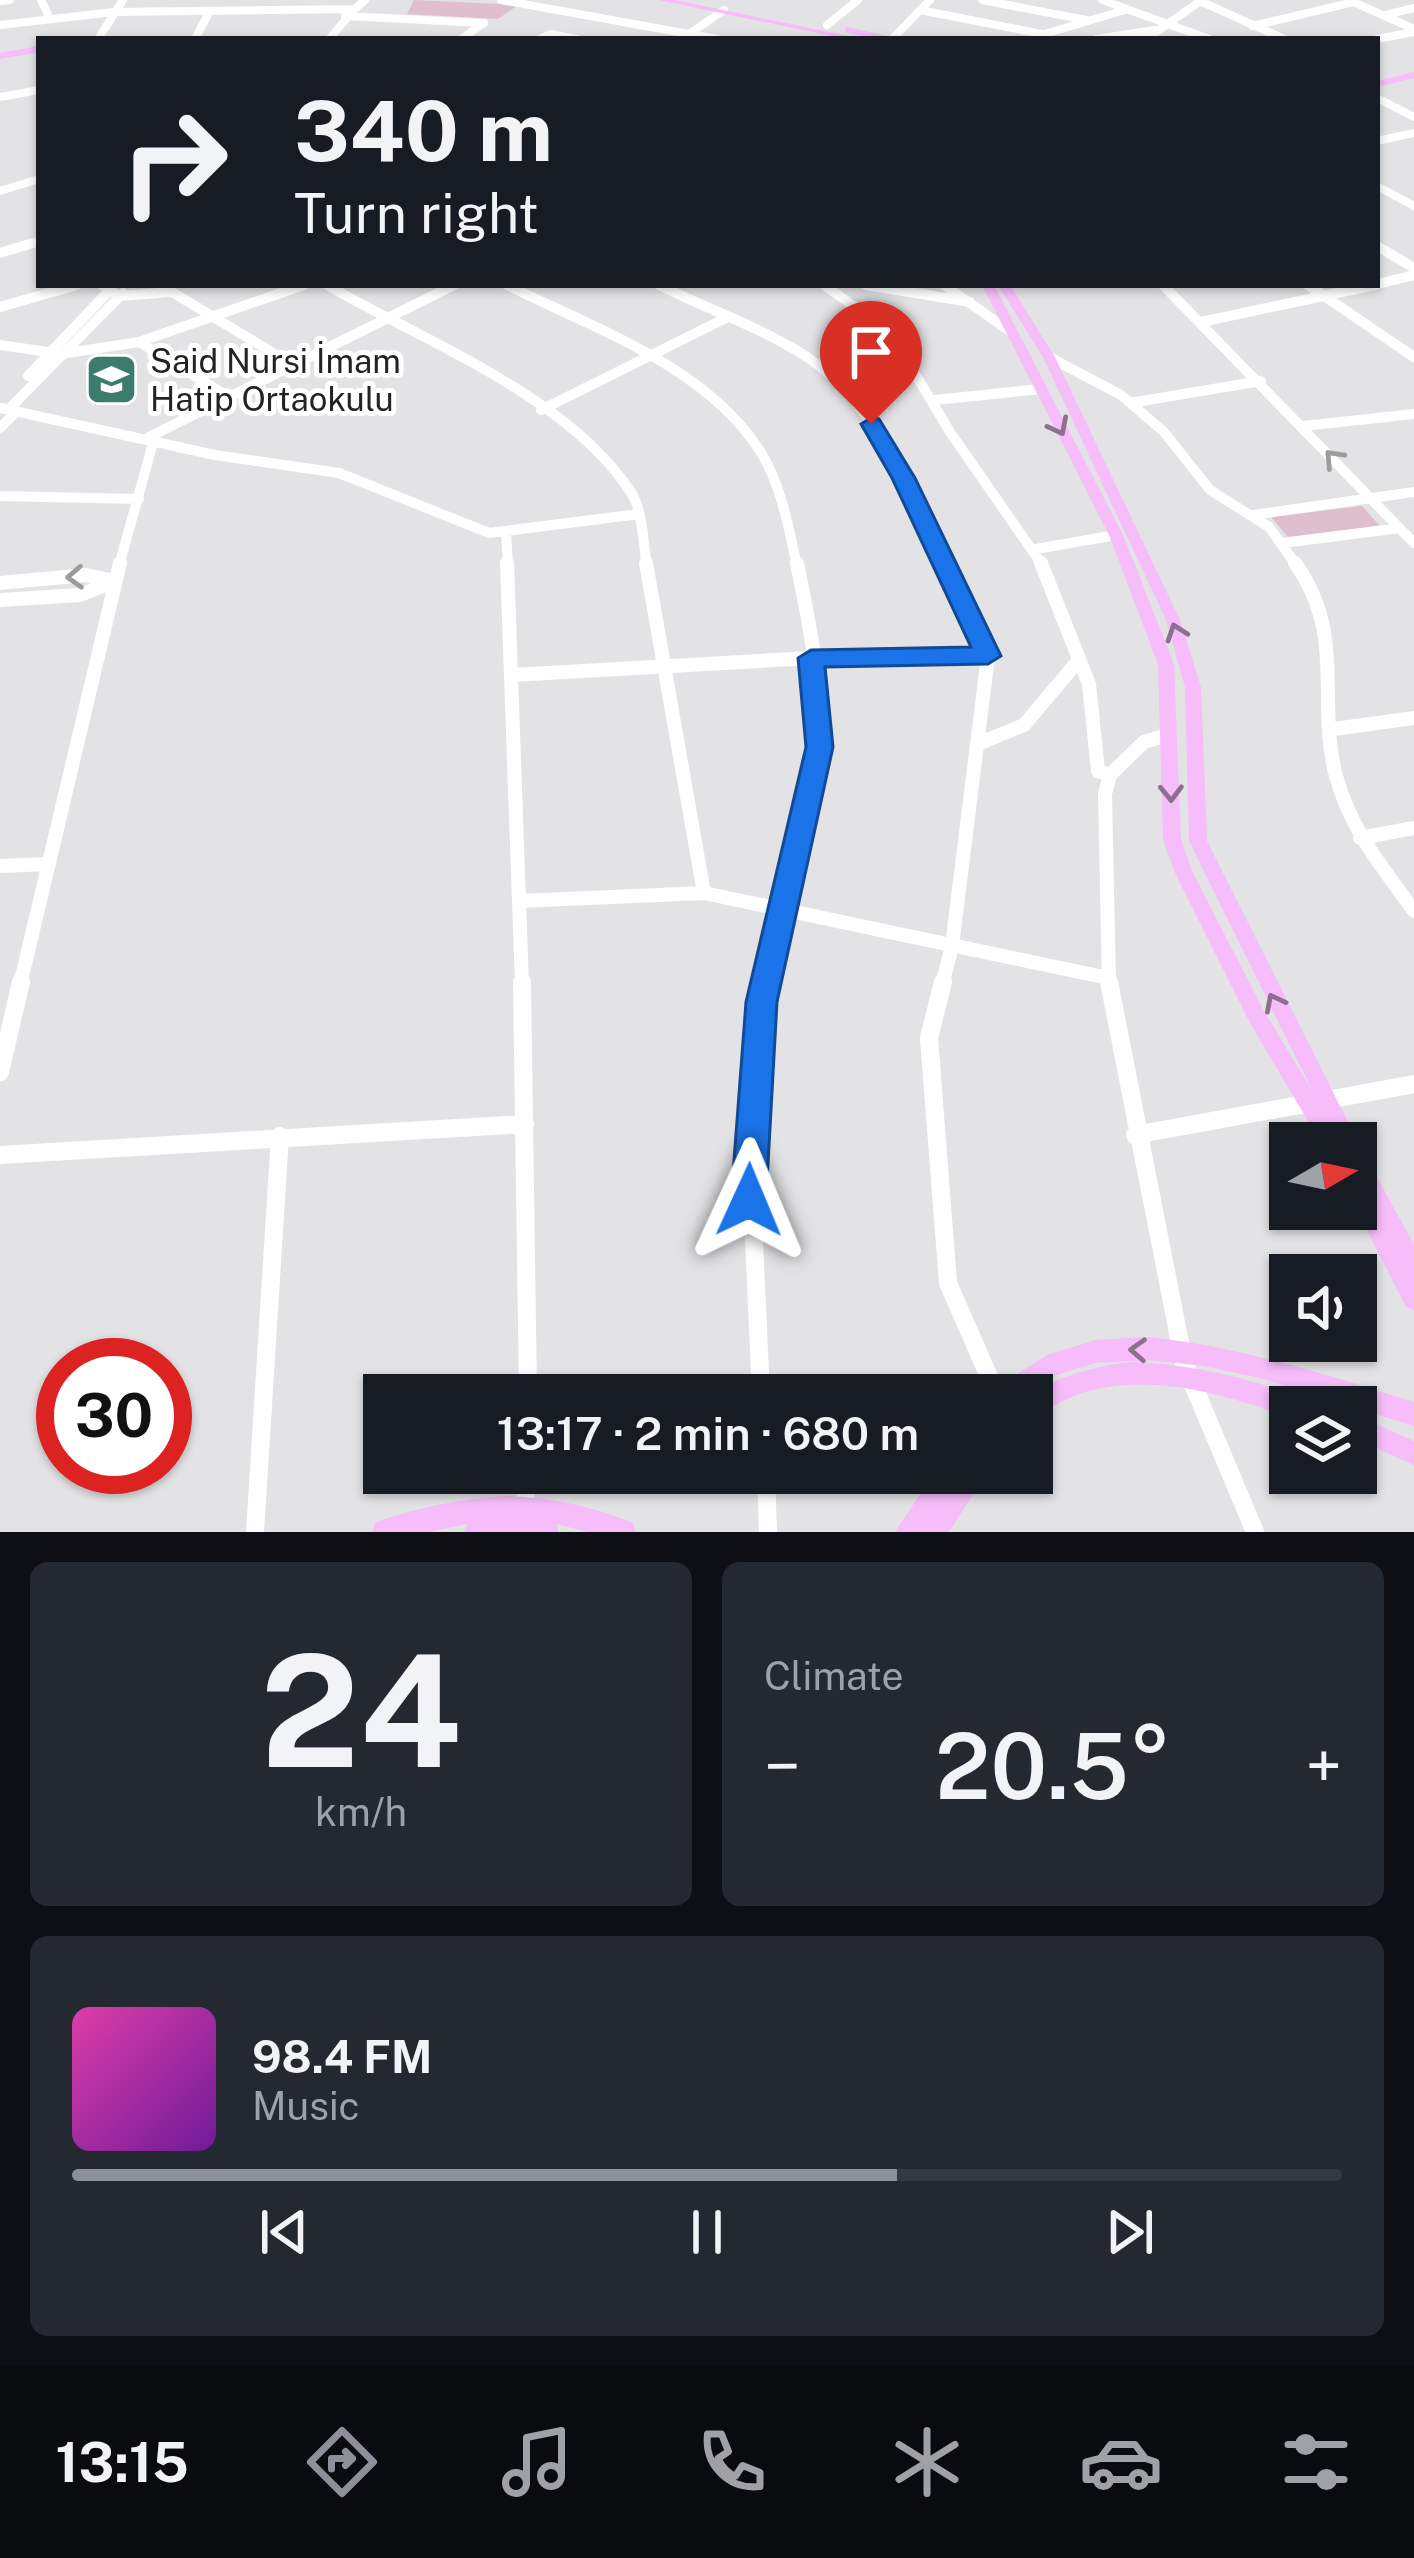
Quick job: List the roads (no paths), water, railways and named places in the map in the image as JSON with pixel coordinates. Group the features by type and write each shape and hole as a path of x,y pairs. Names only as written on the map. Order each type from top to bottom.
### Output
{"main road":[{"path":"662,0 863,36"},
{"path":"698,0 826,32"},
{"path":"0,60 36,54"},
{"path":"1380,90 1414,80"},
{"path":"990,288 1116,535 1166,664 1172,839 1185,875 1257,1017 1333,1122"},
{"path":"1006,288 1049,357 1173,620 1193,687 1198,842 1326,1122"},
{"path":"1377,1197 1414,1267"},
{"path":"1377,1228 1414,1299"},
{"path":"1030,1374 1103,1348 1182,1352 1264,1368 1414,1414"},
{"path":"1053,1389 1097,1376 1190,1376 1269,1399"},
{"path":"1377,1436 1414,1453"},
{"path":"907,1532 934,1494"},
{"path":"934,1532 960,1494"},
{"path":"384,1532 443,1514 525,1506 567,1510 624,1532"},
{"path":"484,1531 547,1532"}],"street":[{"path":"0,1 10,0"},
{"path":"41,0 50,20"},
{"path":"100,36 123,0"},
{"path":"501,0 704,36"},
{"path":"832,0 855,2"},
{"path":"910,0 1042,34"},
{"path":"982,0 1086,20"},
{"path":"1102,0 1159,27 1196,36"},
{"path":"1149,36 1201,0 1277,36"},
{"path":"1253,26 1352,1 1414,30"},
{"path":"826,32 855,2"},
{"path":"305,9 362,4"},
{"path":"893,36 926,4"},
{"path":"0,26 114,12 281,5 349,16 484,23 465,36"},
{"path":"1386,15 1414,8"},
{"path":"686,36 724,10"},
{"path":"1035,36 1125,10"},
{"path":"196,36 209,11"},
{"path":"332,36 349,16"},
{"path":"911,18 1008,36"},
{"path":"1112,36 1159,27"},
{"path":"1380,38 1414,30"},
{"path":"0,97 36,91"},
{"path":"1380,93 1414,117"},
{"path":"1380,140 1414,133"},
{"path":"1395,137 1414,148"},
{"path":"0,191 36,180"},
{"path":"1380,188 1414,206"},
{"path":"0,236 22,247"},
{"path":"0,253 36,242"},
{"path":"1380,250 1414,270"},
{"path":"1380,283 1414,270"},
{"path":"0,307 66,288"},
{"path":"0,345 55,353 140,342 296,288"},
{"path":"331,288 382,322 500,380 604,459 625,481 639,514 704,892"},
{"path":"152,438 448,288"},
{"path":"513,288 651,360 711,399 762,455 800,574 820,747 762,1002 751,1104 749,1200 760,1374"},
{"path":"665,288 814,362 871,424 904,478 988,656 952,946 929,1038 948,1283 991,1374"},
{"path":"828,288 890,332 935,400 950,432 1036,549 1089,684 1096,766 1110,775"},
{"path":"884,288 970,302"},
{"path":"949,288 1019,338"},
{"path":"1166,288 1414,543"},
{"path":"1312,288 1414,358"},
{"path":"1202,322 1365,288"},
{"path":"0,428 6,409 109,291 172,292 293,365"},
{"path":"541,410 651,360 728,317"},
{"path":"140,342 229,397"},
{"path":"1049,357 1095,378 1164,433 1210,490 1252,515 1283,543 1318,595 1330,654 1334,772 1360,838 1414,911"},
{"path":"1130,403 1261,381"},
{"path":"935,400 1041,388"},
{"path":"6,409 339,473 446,520 489,533 639,514"},
{"path":"1303,426 1414,414"},
{"path":"0,1072 152,438"},
{"path":"1252,515 1414,492"},
{"path":"0,496 139,500"},
{"path":"1283,543 1400,528"},
{"path":"506,531 520,901 528,1374"},
{"path":"1036,549 1116,535"},
{"path":"0,583 86,575 115,581"},
{"path":"0,599 80,595 115,581"},
{"path":"512,675 811,658 988,656"},
{"path":"980,743 1005,741 1019,732 1078,661"},
{"path":"1334,729 1413,720"},
{"path":"1170,734 1144,742 1110,775 1105,794 1108,978 1182,1352 1255,1532"},
{"path":"1360,838 1414,828"},
{"path":"0,866 50,864"},
{"path":"520,901 704,892 1108,978"},
{"path":"1136,1135 1414,1084"},
{"path":"0,1155 525,1124"},
{"path":"255,1532 280,1136"},
{"path":"525,1506 526,1494"},
{"path":"767,1494 768,1532"}],"place":[{"name":"Said Nursi İmam Hatip Ortaokulu","path":"111,380"}]}
